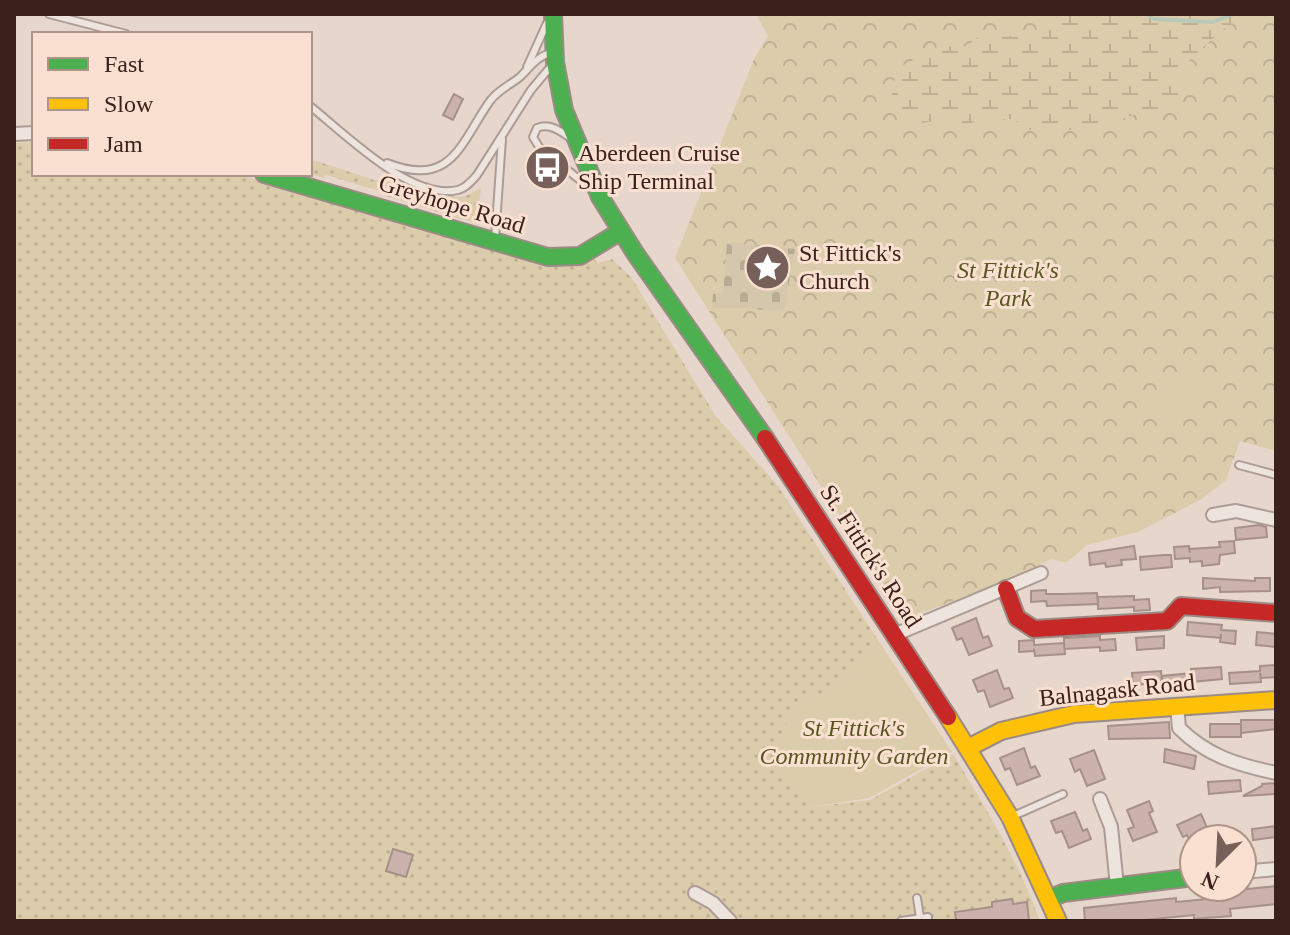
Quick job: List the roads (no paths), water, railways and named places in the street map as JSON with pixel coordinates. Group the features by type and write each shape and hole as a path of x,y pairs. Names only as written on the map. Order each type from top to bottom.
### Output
{"street":[{"name":"St. Fittick's Road","path":"552,14 554,57 564,110 600,197 767,441 968,748 1010,817 1058,921"},
{"name":"Greyhope Road","path":"272,176 546,257 575,258 591,252 621,231"},
{"path":"1213,515 1236,511 1276,520"},
{"path":"894,635 1041,573"},
{"path":"1006,589 1017,618 1034,629 1167,621 1181,606 1276,613"},
{"name":"Balnagask Road","path":"968,748 1001,731 1074,714 1276,700"},
{"path":"1177,706 1179,728 1201,746 1240,766 1276,773"},
{"path":"1100,799 1112,835 1117,886"},
{"path":"1049,899 1063,893 1178,879"},
{"path":"695,893 713,903 730,921"}],"lane":[{"path":"49,14 118,32"},
{"path":"526,70 552,14"},
{"path":"312,108 380,161 396,173 418,184 441,190 457,190 477,175 554,57 540,55 492,98 464,146 448,161 429,168 410,170 380,161"},
{"path":"575,142 548,126 537,128 533,134 539,147 600,197"},
{"path":"495,242 503,135"},
{"path":"1239,465 1276,475"},
{"path":"1010,817 1063,794"},
{"path":"917,898 920,918"},
{"path":"901,921 928,917 928,921"}],"waterway":[{"path":"1148,14 1154,19 1213,22 1233,14"}],"place":[{"name":"Aberdeen Cruise Ship Terminal","path":"547,167"},
{"name":"St Fittick's Church","path":"768,267"}],"park label":[{"name":"St Fittick's Park","path":"1008,284"},
{"name":"St Fittick's Community Garden","path":"854,742"}]}
